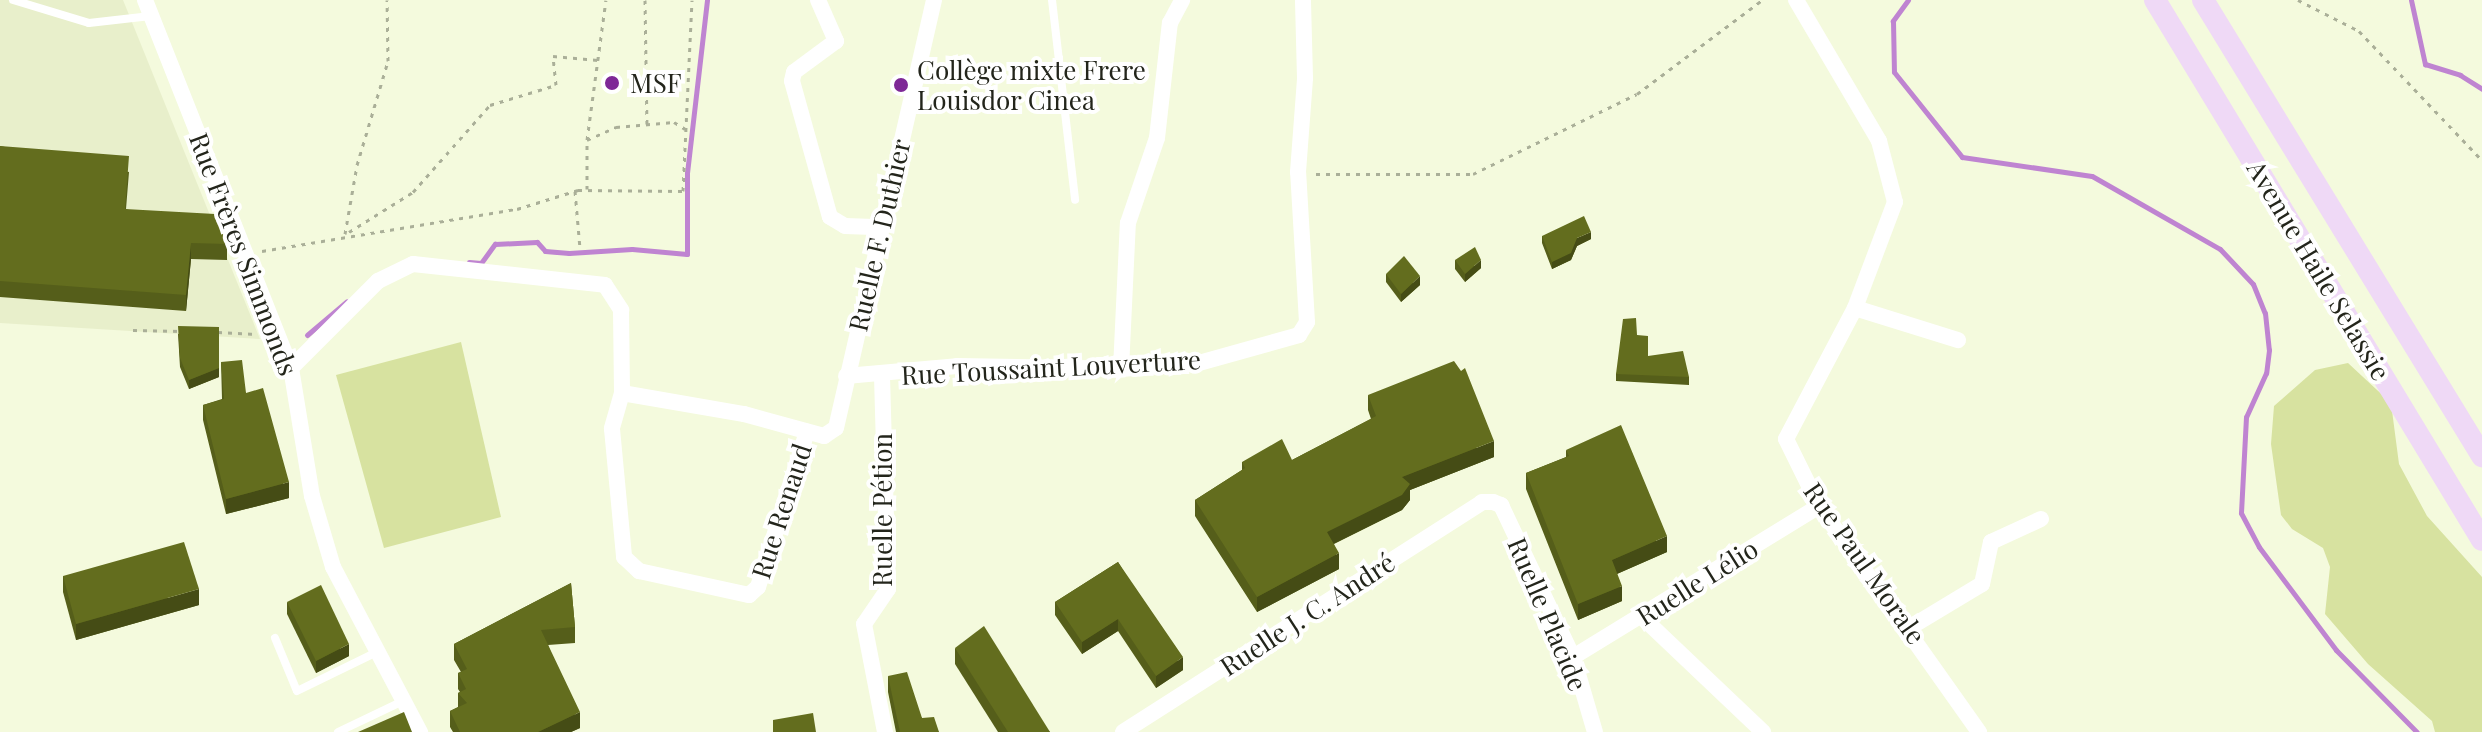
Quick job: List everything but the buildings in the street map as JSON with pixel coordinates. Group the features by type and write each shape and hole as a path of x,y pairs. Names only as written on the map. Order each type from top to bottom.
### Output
{"street":[{"path":"818,0 836,41 794,72 792,81 804,126 830,217 845,226 881,227"},
{"name":"Ruelle F. Duthier","path":"807,432 824,436 836,428 934,0"},
{"path":"1121,369 1128,223 1157,138 1170,23 1182,0"},
{"name":"Rue Toussaint Louverture","path":"846,376 882,376 957,366 1121,369 1199,363 1305,329 1298,172 1305,78 1303,0"},
{"name":"Rue Paul Morale","path":"1796,0 1879,141 1895,202 1855,308 1786,439 1819,506 1909,628 1979,732"},
{"name":"Avenue Haile Selassie","path":"2155,0 2482,540"},
{"name":"Avenue Haile Selassie","path":"2203,0 2479,445"},
{"name":"Rue Frères Simmonds","path":"148,8 291,368 312,496 333,567 375,653 420,732"},
{"name":"Rue Renaud","path":"291,368 378,281 413,264 595,281 616,296 621,310 622,393 612,429 624,557 639,571 749,595 758,587 807,432"},
{"path":"1855,308 1958,340"},
{"name":"Ruelle Pétion","path":"882,376 888,589 864,624 885,732"},
{"path":"622,393 744,414 807,432"},
{"name":"Ruelle J. C. André","path":"1123,732 1482,502 1493,502"},
{"name":"Ruelle Placide","path":"1493,502 1501,505 1573,657 1595,732"},
{"name":"Ruelle Lélio","path":"1573,657 1819,506"},
{"path":"1909,628 1982,584 1991,542 2041,519"},
{"path":"1642,617 1763,732"}],"lane":[{"path":"13,0 89,23 148,8"},
{"path":"1052,0 1075,200"},
{"path":"275,638 297,691 375,653"},
{"path":"338,732 401,702"}],"path":[{"path":"345,234 357,165 388,61 387,0"},
{"path":"587,189 587,140 606,0"},
{"path":"645,0 647,124"},
{"path":"247,254 345,234 517,209 587,189 683,191 692,0"},
{"path":"1298,172 1355,178 1473,174 1637,94 1762,0"},
{"path":"2298,0 2359,31 2482,160"},
{"path":"345,234 413,192 490,105 556,85 553,56 598,60"},
{"path":"587,140 616,127 674,122 685,129"},
{"path":"575,191 580,248"},
{"path":"133,330 191,332"},
{"path":"205,332 278,334"}],"shaded area":[{"path":"0,0 123,0 260,339 0,323"}],"green space":[{"path":"461,342 501,517 384,548 336,375"},
{"path":"2348,363 2391,403 2399,464 2427,516 2482,577 2482,732 2435,732 2432,721 2368,664 2325,614 2330,567 2323,548 2292,529 2281,515 2271,444 2274,406 2315,370"}],"waterway":[{"path":"469,262 481,263 495,244 537,242 545,251 569,253 632,249 687,254 687,173 707,0"},
{"path":"1908,0 1893,21 1894,72 1962,157 2092,176 2220,249 2253,284 2265,313 2269,350 2266,373 2246,417 2241,513 2259,547 2336,650 2417,732"},
{"path":"2411,0 2425,64 2460,75 2482,89"},
{"path":"307,335 347,301"}],"place":[{"name":"MSF","path":"612,83"},
{"name":"Collège mixte Frere Louisdor Cinea","path":"901,85"}]}
